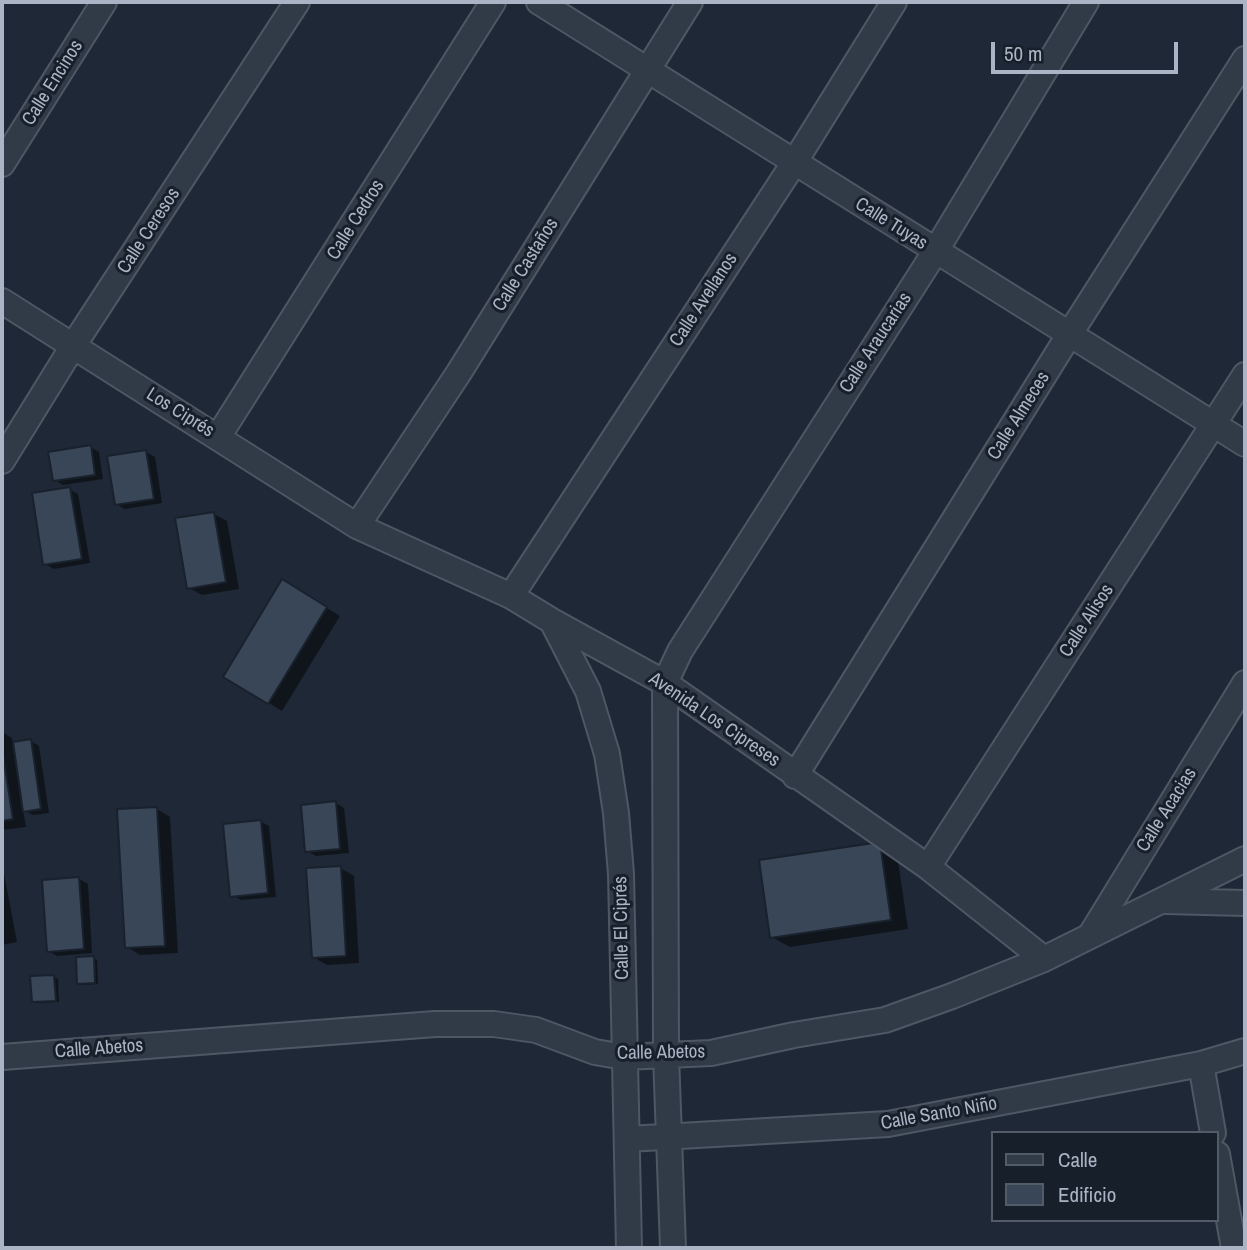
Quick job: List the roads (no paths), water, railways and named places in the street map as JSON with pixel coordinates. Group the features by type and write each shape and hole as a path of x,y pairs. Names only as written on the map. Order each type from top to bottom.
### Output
{"street":[{"name":"Calle Encinos","path":"2,164 104,2"},
{"name":"Calle Ceresos","path":"2,461 73,346 298,2"},
{"name":"Calle Cedros","path":"218,437 493,2"},
{"name":"Calle Tuyas","path":"539,2 1245,444"},
{"name":"Calle Castaños","path":"357,526 458,374 690,2"},
{"name":"Calle Avellanos","path":"511,596 794,163 894,2"},
{"name":"Calle Araucarias","path":"665,684 680,651 935,251 1086,2"},
{"name":"Calle Almeces","path":"795,776 1069,335 1245,59"},
{"name":"Los Ciprés","path":"2,302 357,526"},
{"name":"Calle Alisos","path":"928,867 1245,375"},
{"name":"Avenida Los Cipreses","path":"357,526 511,596 665,684 928,867 1044,960"},
{"name":"Calle El Ciprés","path":"552,621 588,691 607,754 616,813 621,874 629,1248"},
{"name":"Calle Acacias","path":"1089,937 1245,683"},
{"path":"665,684 666,1055 673,1248"},
{"name":"Calle Abetos","path":"2,1057 435,1024 494,1024 536,1030 595,1052 624,1057 711,1053 794,1035 886,1020 1044,960 1245,859"},
{"path":"1159,901 1245,903"},
{"name":"Calle Santo Niño","path":"628,1139 888,1124 1201,1064 1245,1051"},
{"path":"1201,1064 1213,1131"},
{"path":"1219,1165 1234,1248"}]}
